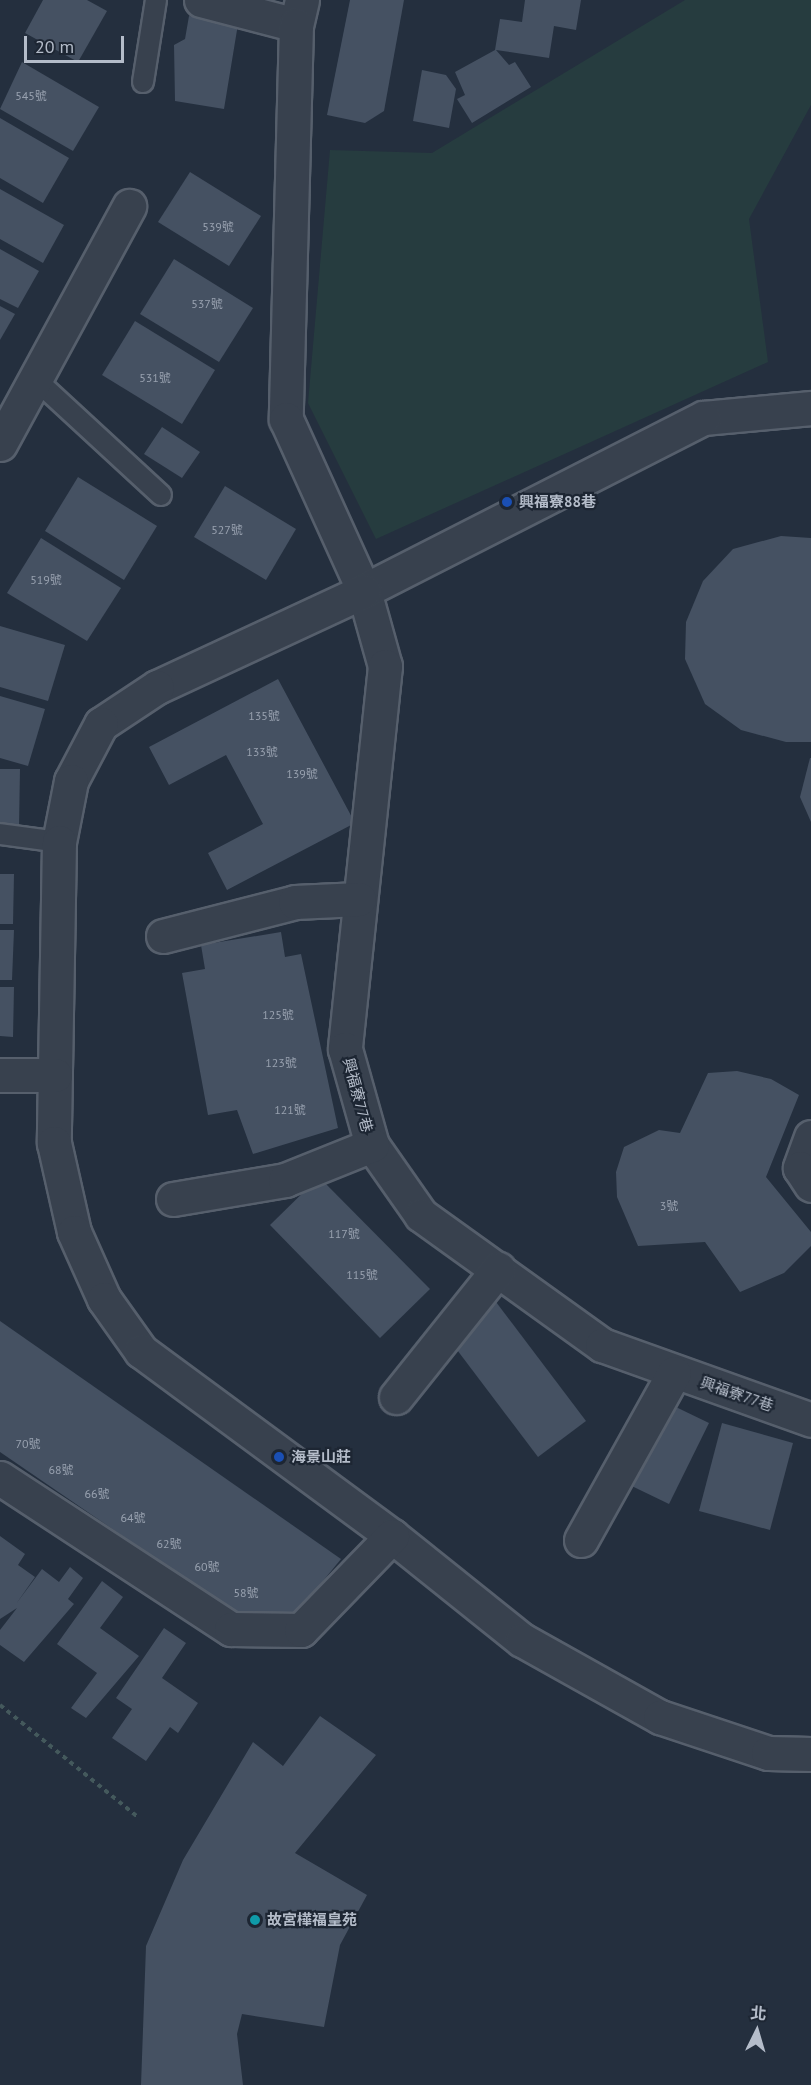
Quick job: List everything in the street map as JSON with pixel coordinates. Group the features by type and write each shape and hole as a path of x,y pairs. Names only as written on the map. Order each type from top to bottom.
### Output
{"street":[{"path":"201,0 299,13 286,419 364,591"},
{"path":"0,444 33,376 129,206"},
{"path":"811,408 703,418 364,591 157,687 101,724 71,781 59,842 54,1143 74,1232 104,1299 141,1351 392,1536 522,1640 660,1717 768,1753 811,1754"},
{"name":"興福寮77巷","path":"364,591 385,666 358,898 345,1048 372,1145 421,1215 602,1345 674,1373 811,1420"},
{"path":"162,936 296,902 358,898"},
{"path":"0,1075 55,1075"},
{"path":"811,1137 800,1168 811,1185"},
{"path":"173,1199 285,1180 372,1145"},
{"path":"396,1397 498,1269"},
{"path":"581,1540 674,1373"},
{"path":"0,1478 231,1629 301,1630 392,1536"}],"lane":[{"path":"143,82 156,0"},
{"path":"33,376 161,495"},
{"path":"0,834 59,842"}],"path":[{"path":"0,1705 138,1817"}],"green space":[{"path":"685,0 811,0 811,105 749,219 768,362 376,539 308,403 330,150 432,153"}],"building":[{"path":"43,0 87,0 107,11 78,62 25,33"},
{"path":"350,0 404,0 384,111 365,123 327,115"},
{"path":"525,0 581,0 576,30 554,26 549,58 496,50 509,65 515,62 531,87 472,123 457,99 465,95 455,72 495,50 500,19 522,22"},
{"path":"189,16 238,24 224,109 175,101 174,45 185,39"},
{"path":"22,62 99,107 73,151 0,109"},
{"path":"422,70 446,75 456,89 449,128 413,121"},
{"path":"0,118 69,158 43,203 0,178"},
{"path":"190,172 261,216 229,266 158,222"},
{"path":"0,189 64,225 43,263 0,239"},
{"path":"0,249 39,271 18,308 0,299"},
{"path":"174,259 253,308 219,362 140,314"},
{"path":"0,306 15,314 0,340"},
{"path":"135,321 215,370 182,424 102,375"},
{"path":"162,427 200,452 182,478 144,454"},
{"path":"78,477 157,526 124,580 45,531"},
{"path":"225,486 296,529 266,580 194,537"},
{"path":"781,536 811,538 811,742 786,742 741,730 705,704 685,659 686,622 703,581 733,549"},
{"path":"41,538 121,588 87,641 7,593"},
{"path":"0,626 65,645 48,701 0,687"},
{"path":"278,679 355,823 227,890 208,853 263,824 226,755 169,785 149,747"},
{"path":"0,696 45,709 28,766 0,758"},
{"path":"811,758 811,822 800,797"},
{"path":"0,769 20,769 19,828 0,828"},
{"path":"0,874 14,874 13,924 0,924"},
{"path":"0,930 14,930 12,980 0,980"},
{"path":"281,932 285,957 301,954 338,1128 253,1154 237,1110 208,1115 182,973 205,969 201,945"},
{"path":"0,987 14,987 13,1037 0,1036"},
{"path":"737,1071 771,1079 799,1095 766,1177 811,1232 811,1246 784,1273 740,1292 705,1242 638,1246 617,1197 616,1172 624,1147 659,1130 680,1133 708,1073"},
{"path":"319,1177 430,1289 380,1338 270,1225"},
{"path":"490,1294 586,1421 538,1457 442,1330"},
{"path":"0,1321 341,1559 291,1620 254,1626 0,1452"},
{"path":"651,1395 709,1423 669,1504 611,1476"},
{"path":"722,1423 793,1443 770,1530 699,1511"},
{"path":"0,1536 25,1554 18,1565 35,1577 16,1604 42,1569 59,1582 70,1567 83,1578 68,1599 74,1604 24,1662 0,1645 0,1630 17,1608 0,1619"},
{"path":"102,1581 123,1597 100,1628 139,1656 86,1718 71,1708 97,1673 57,1644"},
{"path":"164,1628 186,1643 162,1678 198,1703 178,1733 170,1727 146,1761 112,1738 132,1709 116,1698"},
{"name":"故宮樺福皇苑","path":"320,1716 376,1755 295,1853 367,1895 340,1945 324,2027 242,2014 237,2034 243,2085 141,2085 146,1946 183,1860 253,1742 283,1766"}],"place":[{"name":"興福寮88巷","path":"507,502"},
{"name":"海景山莊","path":"279,1457"},
{"name":"故宮樺福皇苑","path":"255,1920"}]}
